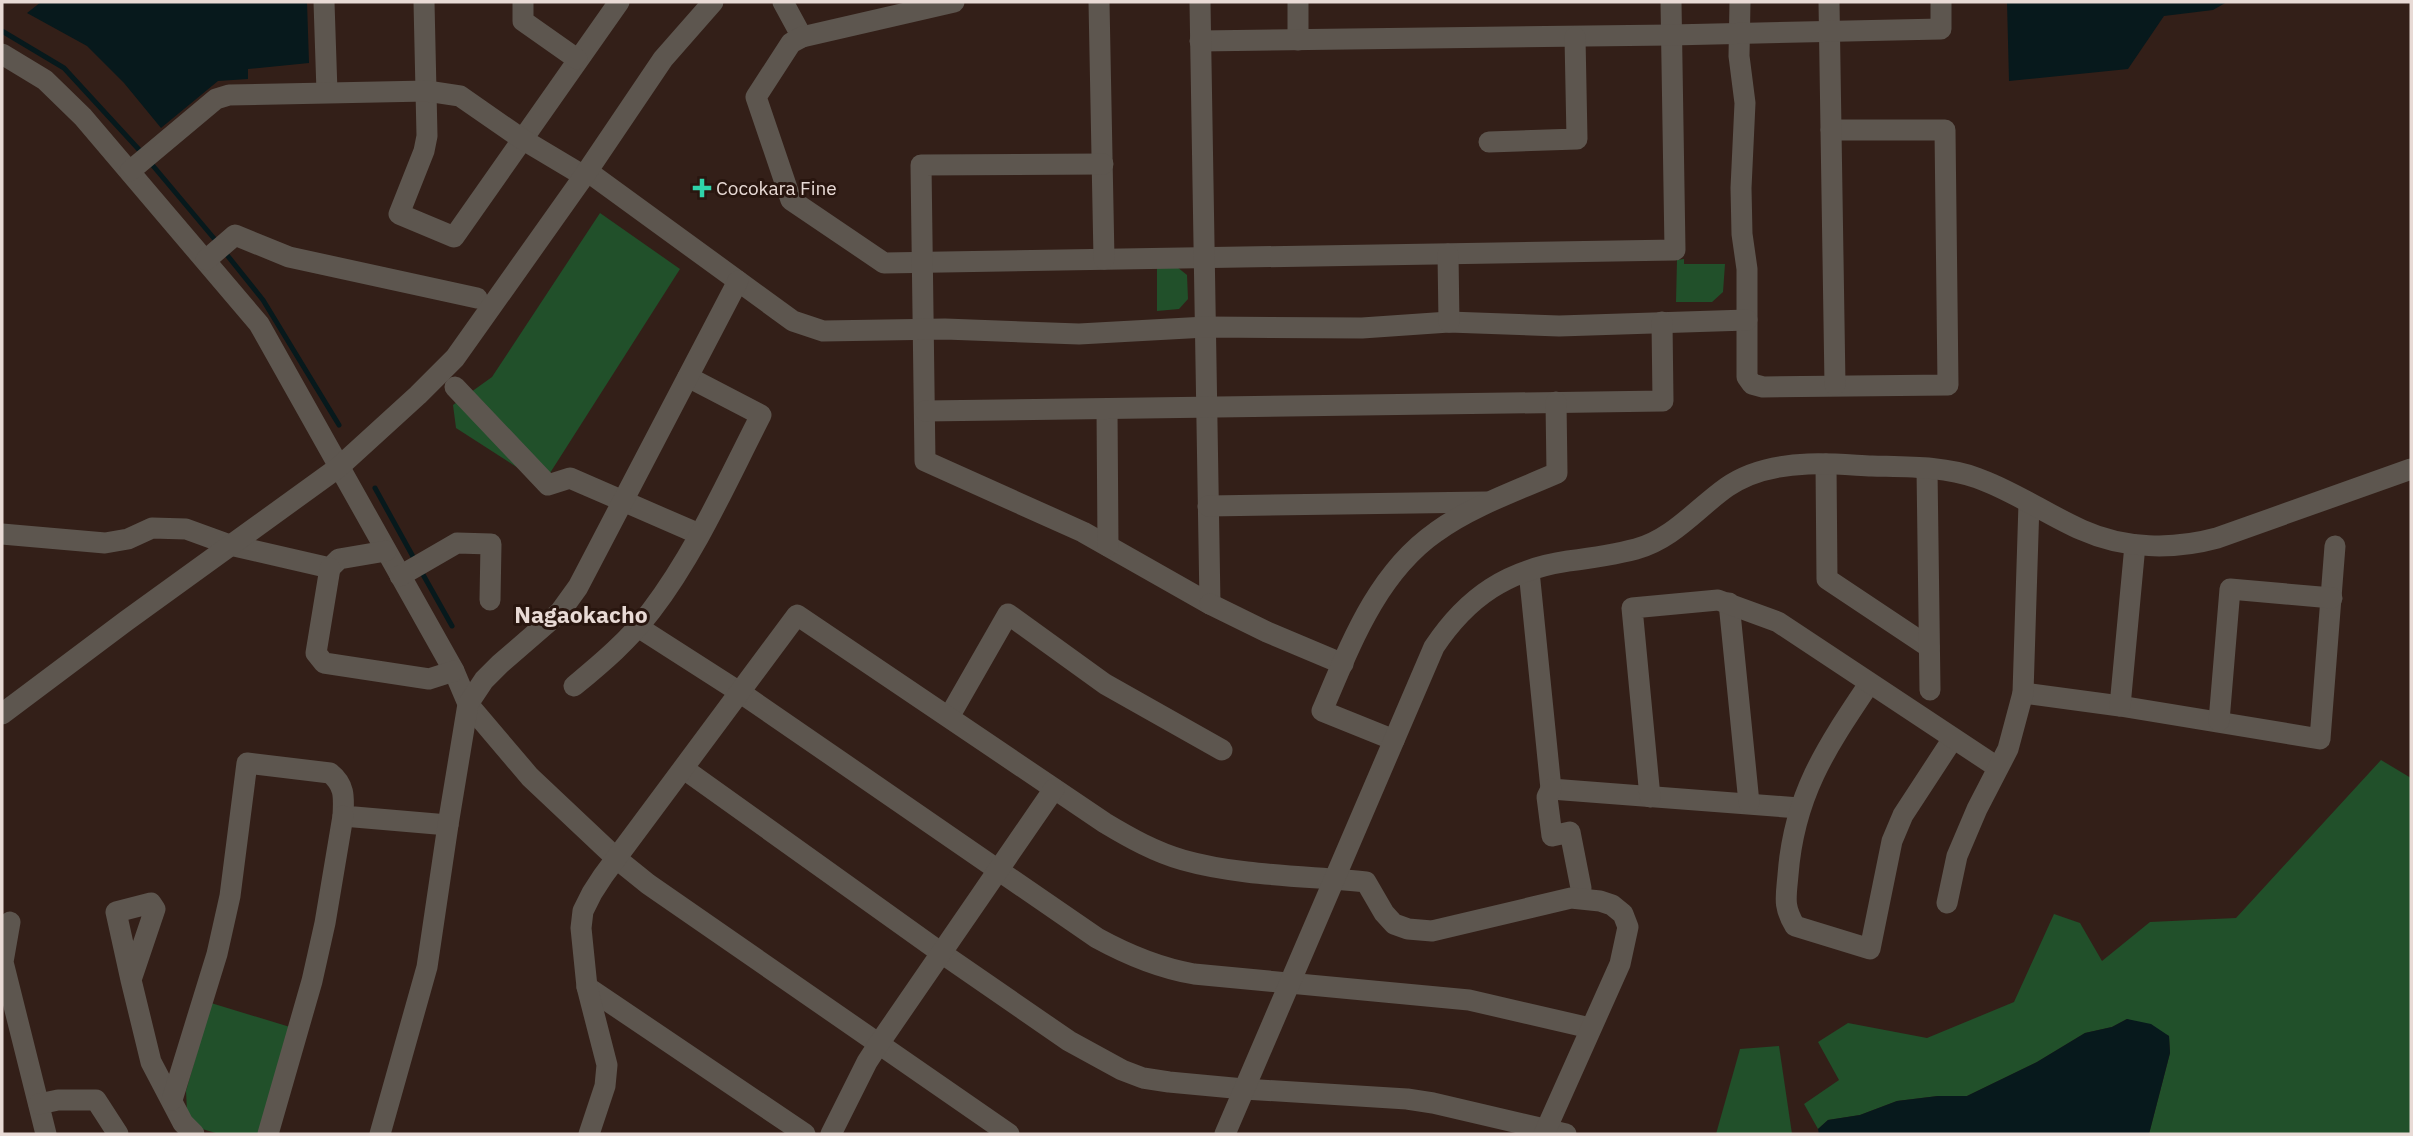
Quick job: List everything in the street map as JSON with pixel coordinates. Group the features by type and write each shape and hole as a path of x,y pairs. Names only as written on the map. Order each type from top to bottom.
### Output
{"street":[{"path":"324,2 327,92"},
{"path":"424,2 427,136 424,151 399,214 454,237 619,2"},
{"path":"523,2 523,21 578,59"},
{"path":"2,714 339,467 455,358 586,174 663,59 713,2"},
{"path":"782,2 802,37"},
{"path":"954,2 802,37 791,43 756,97 791,200 884,263 1675,250 1671,2"},
{"path":"1099,2 1104,259"},
{"path":"1200,2 1210,604"},
{"path":"1298,2 1298,40"},
{"path":"1740,2 1739,56 1745,103 1741,188 1742,234 1747,269 1747,377 1752,384 1763,387 1948,385 1945,130 1831,130"},
{"path":"1829,2 1836,385"},
{"path":"1200,41 1830,33 1941,29 1941,2"},
{"path":"1489,142 1577,139 1575,37"},
{"path":"2,54 45,80 133,169 209,257 259,324 386,551 404,574 468,704 530,777 617,859 648,884 1009,1134"},
{"path":"133,169 216,99 229,95 427,91 460,96 522,139 586,174 793,321 808,328 839,332 922,330 1079,334 1206,327 1362,328 1448,321 1559,326 1747,320"},
{"path":"1103,164 921,165 925,461 1083,532 1210,604 1343,664"},
{"path":"209,257 235,235 289,257 477,298"},
{"path":"1448,254 1448,321"},
{"path":"380,1134 427,967 468,704 484,680 500,664 560,612 592,563 738,281"},
{"path":"925,411 1663,401 1662,322"},
{"path":"574,686 617,649 652,610 699,534 761,415 688,377"},
{"path":"455,387 548,485 570,478 699,534"},
{"path":"1394,740 1322,711 1364,617 1399,565 1436,532 1490,502 1557,473 1556,402"},
{"path":"1107,409 1108,546"},
{"path":"1826,464 1827,579 1929,647"},
{"path":"1225,1134 1430,655 1445,630 1468,604 1508,578 1568,562 1603,558 1640,548 1669,534 1730,485 1749,475 1787,466 1826,464 1953,471 1977,478 2083,531 2135,545 2190,545 2411,469"},
{"path":"1927,469 1930,690"},
{"path":"1208,506 1490,502"},
{"path":"1947,903 1956,856 2008,749 2023,693 2029,503"},
{"path":"2,534 105,543 128,538 152,528 186,529 230,545 330,568"},
{"path":"404,574 457,543 491,544 491,600"},
{"path":"2120,706 2135,545"},
{"path":"2023,693 2320,738 2336,546"},
{"path":"386,551 339,559 330,568 316,653 324,663 429,679 454,671"},
{"path":"1529,571 1551,789 1547,797 1552,836 1570,832 1581,888 1580,898"},
{"path":"2219,721 2230,589 2332,598"},
{"path":"1650,797 1632,608 1718,600 1778,622 1952,740 1997,767"},
{"path":"1729,603 1749,803"},
{"path":"949,717 1008,614 1105,684 1222,750"},
{"path":"597,1131 607,1065 587,987 582,946 583,911 592,893 797,615 1137,843 1183,860 1244,870 1366,882 1384,913 1394,923 1408,929 1432,931 1571,898 1612,905 1623,914 1628,927 1620,964 1590,1028 1552,1132 1407,1099 1169,1082 1122,1070 1078,1047 684,769"},
{"path":"638,627 741,693 1097,938 1134,957 1178,971 1289,985 1469,1000 1590,1028"},
{"path":"1869,684 1831,742 1799,808 1790,847 1786,911 1795,926 1870,949 1892,841 1903,815 1952,740"},
{"path":"172,1100 220,942 238,843 247,763 330,773 337,779 345,795 325,923 268,1134"},
{"path":"831,1134 867,1062 1054,789"},
{"path":"1551,789 1799,808"},
{"path":"343,816 448,825"},
{"path":"10,922 3,962 46,1134"},
{"path":"131,980 151,1062 183,1123 194,1134"},
{"path":"587,987 805,1134"},
{"path":"39,1104 58,1100 96,1100 118,1134"}],"green space":[{"path":"600,213 680,269 543,484 456,428 453,405 492,377"},
{"path":"1684,259 1684,264 1725,264 1723,292 1712,302 1676,302 1677,260"},
{"path":"1177,267 1187,275 1188,299 1179,309 1157,311 1157,268"},
{"path":"2381,760 2411,778 2411,1134 2149,1134 2170,1053 2169,1036 2127,1019 2112,1027 2085,1033 2037,1062 1967,1096 1897,1101 1860,1115 1828,1120 1818,1129 1804,1104 1839,1080 1818,1042 1848,1023 1927,1038 2014,1002 2054,914 2080,923 2102,961 2150,922 2236,918"},
{"path":"211,1003 290,1027 258,1134 219,1134 199,1128 187,1112 186,1091"},
{"path":"1779,1046 1792,1134 1716,1134 1740,1049"}],"shaded area":[{"path":"41,2 307,2 309,63 248,69 248,79 218,81 161,128 124,83 87,46 27,13"},
{"path":"2007,2 2227,2 2213,10 2164,16 2128,69 2009,81"},
{"path":"2127,1019 2151,1024 2169,1036 2170,1053 2149,1134 1819,1134 1818,1129 1828,1120 1860,1115 1897,1101 1967,1096 2037,1062 2085,1033 2112,1027"}],"waterway":[{"path":"2,31 64,68 143,154"},
{"path":"149,161 217,242"},
{"path":"223,250 263,300 339,425"},
{"path":"375,488 416,562"},
{"path":"421,571 452,626"}],"place":[{"name":"Cocokara Fine","path":"702,188"}],"district":[{"name":"Nagaokacho","path":"581,614"}]}
